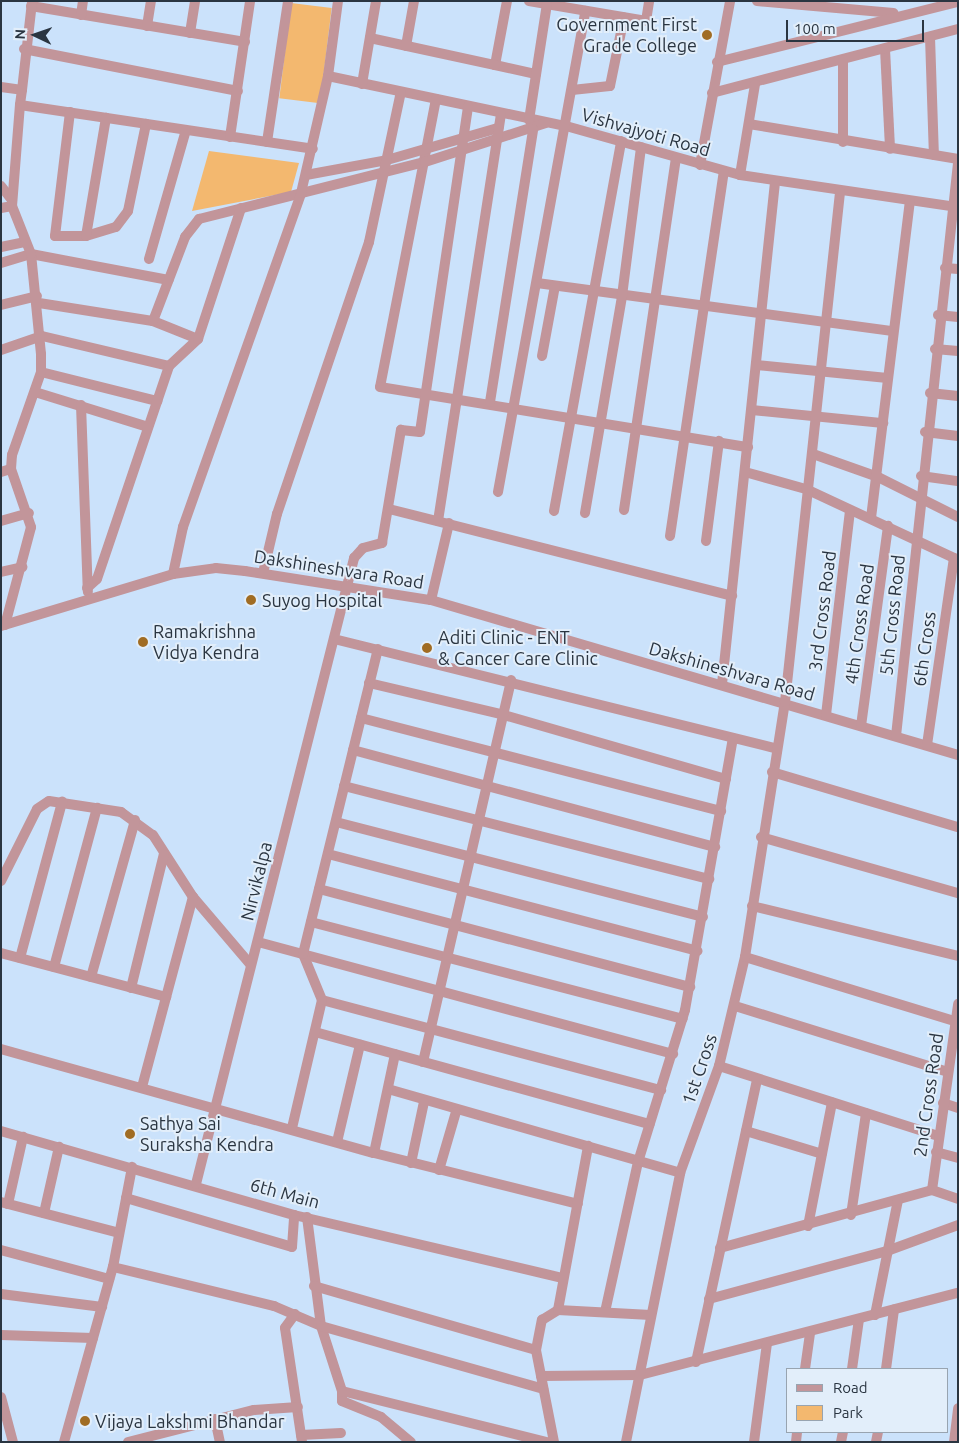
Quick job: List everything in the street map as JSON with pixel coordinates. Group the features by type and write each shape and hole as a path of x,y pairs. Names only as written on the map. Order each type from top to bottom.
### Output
{"street":[{"path":"81,15 83,1"},
{"path":"146,26 150,1"},
{"path":"190,33 195,1"},
{"path":"230,136 250,1"},
{"path":"268,142 288,1"},
{"path":"173,574 183,528 301,193 313,149 328,76 338,1"},
{"path":"362,84 376,1"},
{"path":"406,46 414,1"},
{"path":"495,65 507,1"},
{"path":"529,1 646,21 649,1"},
{"path":"700,165 717,62 730,1"},
{"path":"757,1 836,6 902,14"},
{"path":"717,62 902,14 926,5 958,2"},
{"path":"12,203 24,49 31,4 81,15 245,42"},
{"path":"490,402 547,4"},
{"path":"498,492 566,126 585,11"},
{"path":"572,90 610,86 624,17"},
{"path":"712,93 755,84 958,29"},
{"path":"930,37 934,155"},
{"path":"370,38 536,74"},
{"path":"24,49 238,91"},
{"path":"886,49 890,149"},
{"path":"843,142 844,60"},
{"name":"Vishvajyoti Road","path":"328,76 501,114 531,124 546,123 566,126 724,172 840,192 955,207"},
{"path":"740,175 755,84"},
{"path":"1,87 22,90"},
{"path":"263,573 277,514 369,242 401,92"},
{"path":"436,100 380,388 426,391 748,447"},
{"path":"20,105 313,149"},
{"path":"468,107 420,432 401,430 389,509 732,596"},
{"path":"70,112 55,236 86,236 116,228 128,211 146,124"},
{"path":"438,521 459,397 501,114"},
{"path":"86,236 106,118"},
{"path":"153,321 185,237 199,218 384,174 496,142 531,124"},
{"path":"749,124 843,142 934,155 958,161"},
{"path":"306,175 386,160 462,140 498,128"},
{"path":"149,259 186,130"},
{"path":"554,511 569,415 621,141"},
{"path":"585,513 622,296 641,147"},
{"path":"624,510 676,159"},
{"name":"5th Cross Road","path":"896,736 922,498 920,476 938,315 955,207 958,161"},
{"path":"670,536 724,172"},
{"path":"722,684 776,182"},
{"path":"1,186 12,203 30,254 42,336 41,372 6,471 29,513 31,527 22,568 3,626"},
{"name":"1st Cross","path":"626,1442 680,1173 719,1066 735,1006 745,957 761,836 785,702 806,489 813,454 840,192"},
{"path":"871,518 878,477 887,378 910,201"},
{"path":"1,208 12,203"},
{"path":"87,588 96,580 169,366 198,339 242,208"},
{"path":"1,246 25,242"},
{"path":"1,263 30,254 169,280"},
{"path":"945,268 958,269"},
{"path":"537,283 762,315 893,331"},
{"path":"542,356 555,286"},
{"path":"1,305 38,299 153,321 198,339"},
{"path":"938,315 958,317"},
{"path":"1,350 42,336 169,366"},
{"path":"934,349 958,351"},
{"path":"757,365 887,378"},
{"path":"41,372 157,401"},
{"path":"35,392 148,427"},
{"path":"930,393 958,396"},
{"path":"81,405 88,600"},
{"path":"752,410 817,414 883,423"},
{"path":"925,432 958,436"},
{"path":"706,541 719,442"},
{"path":"813,454 878,477 958,517"},
{"path":"745,472 806,489 917,538 956,559"},
{"path":"920,476 958,481"},
{"name":"Nirvikalpa","path":"196,1184 250,964 258,942 347,586 358,551 382,543 389,509"},
{"name":"3rd Cross Road","path":"826,715 850,510"},
{"path":"1,521 29,513"},
{"path":"431,600 448,523"},
{"name":"4th Cross Road","path":"861,726 888,526"},
{"name":"6th Cross","path":"927,746 956,559"},
{"path":"1,572 22,568"},
{"name":"Dakshineshvara Road","path":"3,626 173,574 216,568 263,573 431,600 785,702 958,755"},
{"path":"334,639 511,680 777,748"},
{"path":"292,1128 322,1000 303,954 378,649"},
{"path":"423,1062 438,994 450,957 511,680"},
{"path":"369,683 504,715 726,779"},
{"path":"361,718 721,811"},
{"path":"605,1312 638,1162 683,1019 697,951 733,738"},
{"path":"353,750 715,847"},
{"path":"772,772 958,827"},
{"path":"344,786 481,819 709,879"},
{"path":"1,881 37,809 49,801 122,812 153,835 193,897 250,964"},
{"path":"20,958 62,802"},
{"path":"54,967 97,808"},
{"path":"91,977 135,820"},
{"path":"336,822 472,854 703,916"},
{"path":"761,836 958,893"},
{"path":"131,988 164,854"},
{"path":"328,854 697,951"},
{"path":"319,889 690,987"},
{"path":"142,1087 193,897"},
{"path":"752,906 958,956"},
{"path":"311,922 683,1019"},
{"path":"258,942 438,994 673,1054"},
{"path":"1,953 166,997"},
{"path":"745,957 956,1022"},
{"path":"322,1000 431,1027 661,1090"},
{"name":"2nd Cross Road","path":"932,1190 948,1072 954,1054 958,1004"},
{"path":"735,1006 948,1072"},
{"path":"315,1032 650,1124"},
{"path":"338,1142 360,1045"},
{"path":"1,1049 292,1128 374,1153 578,1204"},
{"path":"374,1153 394,1054"},
{"path":"719,1066 938,1136"},
{"path":"696,1362 757,1078"},
{"path":"388,1089 456,1112 588,1146 680,1173"},
{"path":"411,1162 424,1102"},
{"path":"808,1226 832,1102"},
{"path":"943,1103 958,1108"},
{"path":"439,1170 456,1112"},
{"path":"851,1215 866,1113"},
{"path":"746,1131 822,1154"},
{"name":"6th Main","path":"1,1132 196,1184 294,1215 562,1278"},
{"path":"23,1137 5,1203 119,1233"},
{"path":"558,1310 562,1278 588,1146"},
{"path":"44,1213 59,1147"},
{"path":"936,1152 958,1158"},
{"path":"64,1442 113,1268 132,1167"},
{"path":"720,1248 851,1215 932,1190 958,1199"},
{"path":"126,1198 292,1247 294,1215"},
{"path":"875,1315 898,1200"},
{"path":"307,1217 314,1286 321,1326 342,1391 342,1401 381,1417 411,1442"},
{"path":"709,1299 887,1252 958,1225"},
{"path":"1,1250 110,1279"},
{"path":"113,1268 295,1314 321,1326 543,1390"},
{"path":"314,1286 536,1350"},
{"path":"541,1376 640,1375 767,1344 958,1293"},
{"path":"1,1294 102,1306"},
{"path":"554,1442 536,1350 542,1320 558,1310 651,1315"},
{"path":"886,1368 894,1310"},
{"path":"295,1314 285,1328 301,1438 341,1434"},
{"path":"852,1368 859,1319"},
{"path":"805,1368 810,1332"},
{"path":"1,1336 93,1338"},
{"path":"754,1442 767,1344"},
{"path":"342,1391 547,1442"},
{"path":"1,1397 13,1442"},
{"path":"128,1442 215,1419 298,1407"},
{"path":"954,1442 958,1408"},
{"path":"215,1419 220,1442"}],"green space":[{"path":"291,3 332,8 320,103 279,98"},
{"path":"209,151 299,163 291,192 192,211"}],"place":[{"name":"Government First Grade College","path":"707,35"},
{"name":"Suyog Hospital","path":"251,600"},
{"name":"Ramakrishna Vidya Kendra","path":"143,642"},
{"name":"Aditi Clinic - ENT & Cancer Care Clinic","path":"427,648"},
{"name":"Sathya Sai Suraksha Kendra","path":"130,1134"},
{"name":"Vijaya Lakshmi Bhandar","path":"85,1421"}]}
